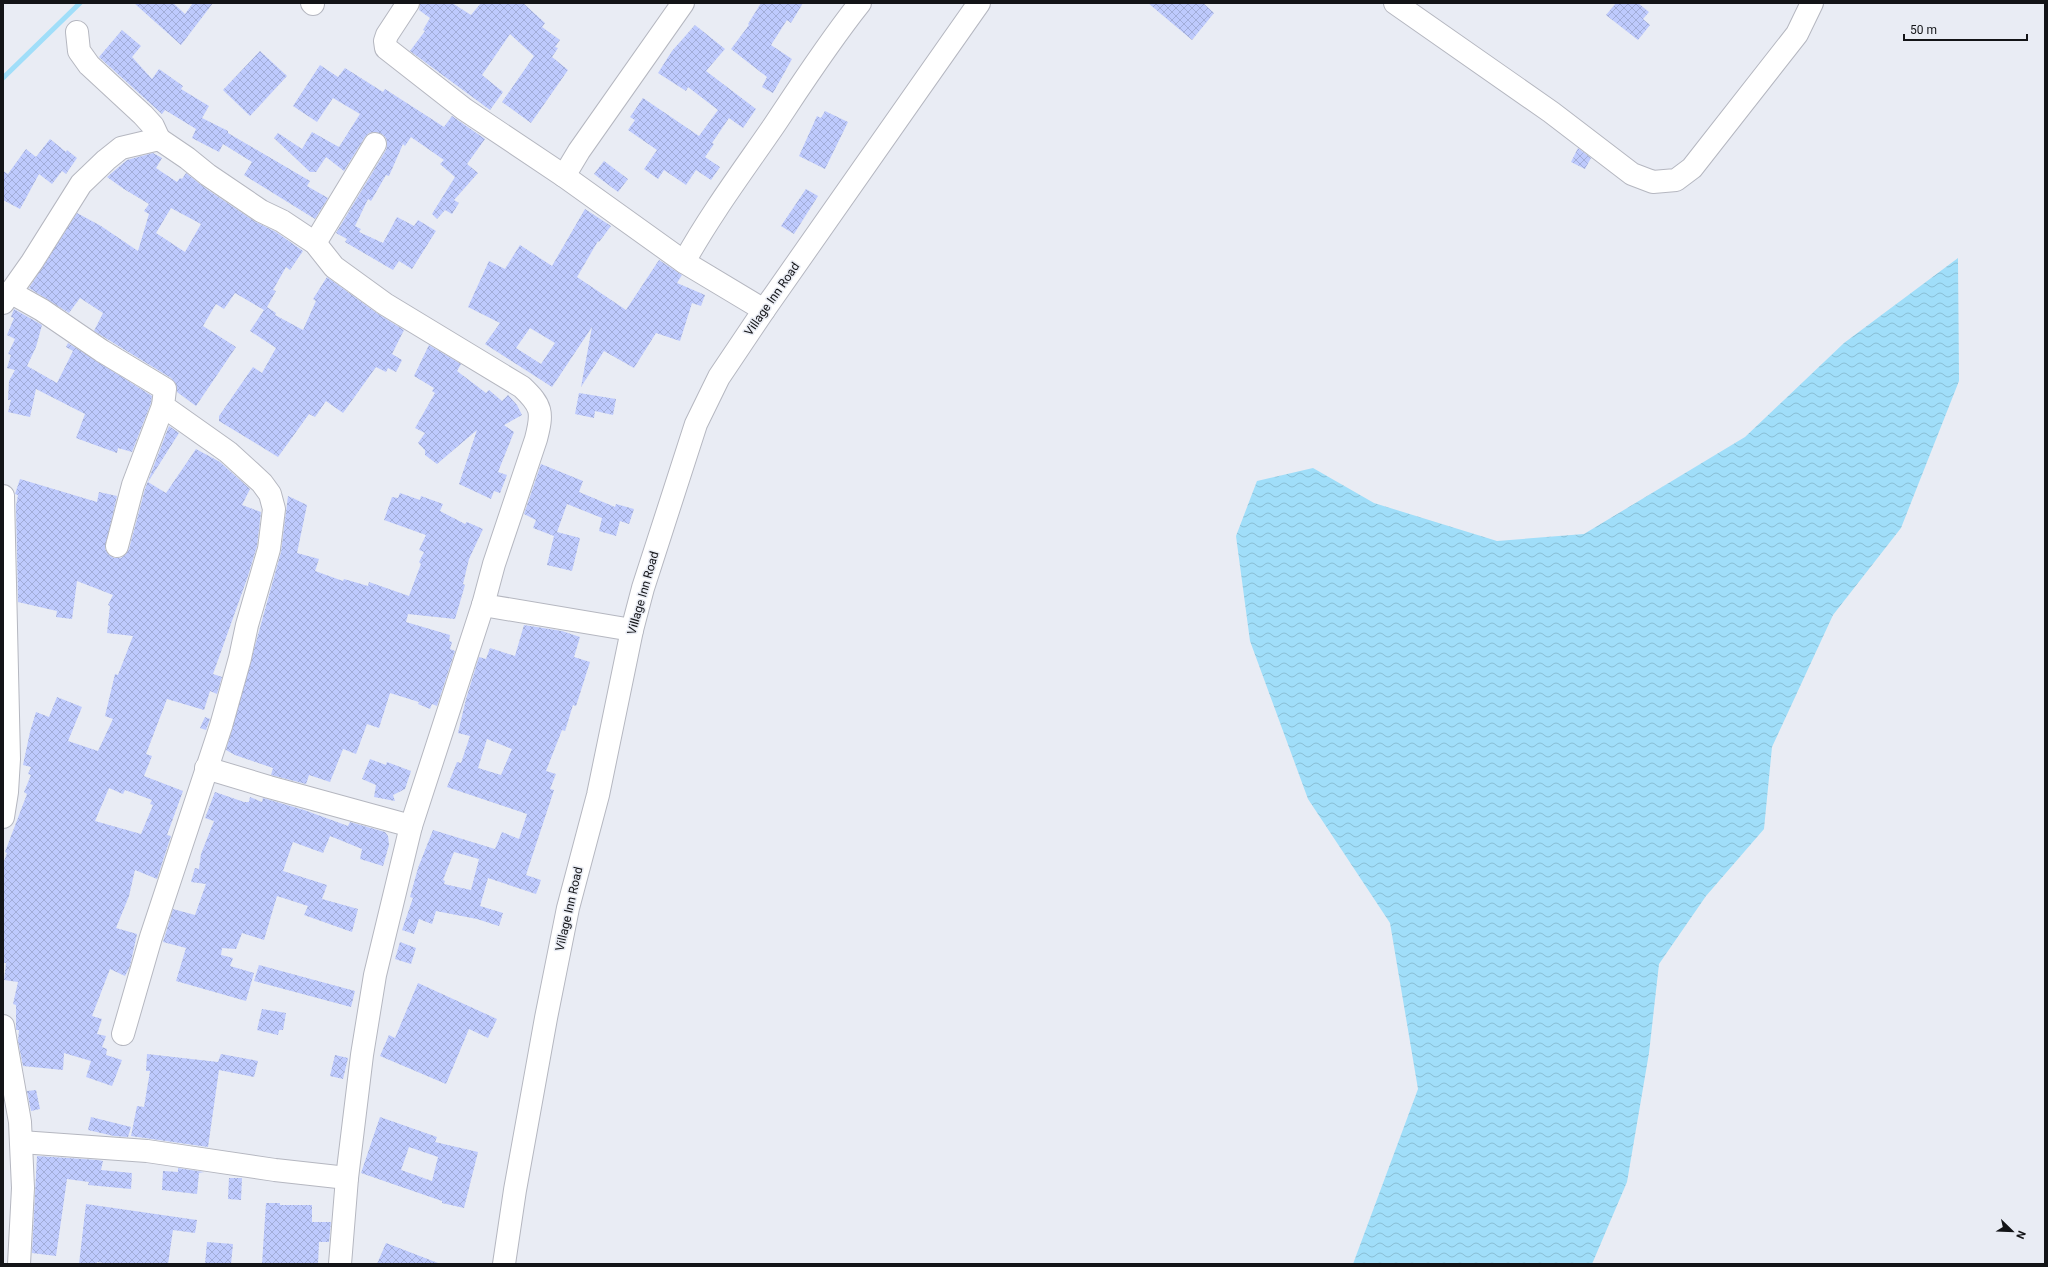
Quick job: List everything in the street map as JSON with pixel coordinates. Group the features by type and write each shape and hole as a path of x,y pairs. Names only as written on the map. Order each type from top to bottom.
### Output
{"street":[{"path":"408,3 385,41 386,48 464,109 564,176 684,262 764,310"},
{"path":"564,176 578,151 683,3"},
{"path":"684,262 726,193 821,54 860,3"},
{"name":"Village Inn Road","path":"504,1264 515,1190 547,1011 568,908 598,795 632,630 696,424 719,377 764,310 979,3"},
{"path":"1395,3 1551,112 1632,174 1653,182 1676,180 1692,168 1797,34 1812,3"},
{"path":"77,32 79,51 89,65 143,115 153,126 159,139 261,211 282,221 315,242 334,267 385,304 522,387 534,398 540,408 541,414 536,439 494,564 483,605 411,826 375,975 362,1055 347,1178 340,1264"},
{"path":"117,546 133,485 163,406 164,389 102,351 42,310 6,298 32,262 81,184 121,148 159,139"},
{"path":"315,242 375,144"},
{"path":"123,1034 151,937 234,681 247,625 269,549 274,509 270,494 262,483 228,452 163,406"},
{"path":"3,496 9,759 7,792 3,817"},
{"path":"483,605 632,630"},
{"path":"206,768 411,826"},
{"path":"3,1026 20,1122 23,1188 19,1264"},
{"path":"21,1142 147,1151 275,1170 347,1178"}],"water":[{"path":"1958,258 1959,381 1901,528 1833,615 1772,747 1764,829 1706,896 1659,964 1649,1053 1627,1182 1592,1264 1353,1264 1418,1089 1390,923 1308,799 1250,641 1236,536 1257,481 1313,468 1374,503 1497,541 1584,534 1745,437 1844,343"}],"building":[{"path":"134,3 173,3 185,14 193,3 213,3 181,45"},
{"path":"420,3 452,3 471,15 481,3 523,3 545,23 542,27 560,40 555,47 558,48 552,57 568,70 531,123 502,102 534,56 510,34 482,75 503,92 490,110 410,51 425,31 423,30 430,18 419,10"},
{"path":"761,3 803,3 791,23 787,20 771,45 792,59 773,93 762,87 767,77 731,49 749,25 748,24"},
{"path":"1148,3 1203,3 1214,13 1192,40"},
{"path":"1616,3 1638,3 1649,12 1643,19 1650,25 1638,40 1606,15"},
{"path":"695,25 725,49 706,71 756,109 743,128 729,118 712,143 714,144 705,157 720,167 711,180 696,170 686,185 664,170 658,179 644,169 657,150 628,130 635,120 630,117 643,98 699,136 718,110 688,87 686,91 658,73 672,51"},
{"path":"122,30 141,46 132,57 152,79 159,69 183,86 181,89 209,106 202,118 228,131 228,133 310,181 307,186 328,198 315,219 244,175 252,162 223,144 219,152 192,138 196,129 165,110 162,114 99,57"},
{"path":"260,51 287,76 250,116 223,90"},
{"path":"320,65 338,77 345,68 383,92 385,89 444,127 452,116 485,139 467,164 478,173 454,200 459,203 452,214 445,210 437,219 432,214 455,177 440,164 444,160 411,137 405,146 403,144 389,176 386,175 371,201 368,199 355,226 361,229 359,232 383,243 397,217 414,226 418,220 436,231 412,269 399,261 393,270 345,242 347,239 336,233 386,150 386,138 382,134 375,132 369,133 344,171 326,157 316,172 310,172 274,138 278,133 302,149 312,132 339,147 360,114 333,98 317,122 293,106"},
{"path":"825,111 848,122 825,169 799,156 817,116 821,118"},
{"path":"50,139 66,152 67,150 77,158 66,174 62,171 52,184 39,174 20,209 3,200 3,171 8,174 26,149 36,157"},
{"path":"1578,148 1591,158 1585,169 1571,162"},
{"path":"153,153 162,158 156,168 177,182 180,178 182,179 186,173 205,188 254,221 276,232 303,251 290,270 286,267 273,290 276,291 267,307 276,313 275,315 303,330 316,301 313,299 327,277 378,314 404,330 392,354 402,360 396,372 388,368 386,372 376,367 343,413 326,401 315,417 309,414 278,457 219,421 219,416 253,367 262,373 276,348 250,331 264,310 235,293 224,309 216,304 203,326 236,347 196,406 177,392 176,384 171,378 94,331 103,313 80,298 69,313 29,288 77,213 101,226 138,251 149,214 144,211 149,204 107,177 127,160","holes":["171,208 201,224 185,252 156,233"]},
{"path":"604,161 628,179 618,192 594,174"},
{"path":"806,189 818,196 794,234 781,226"},
{"path":"585,209 611,226 599,242 598,241 577,277 626,310 659,260 682,275 677,283 705,295 701,306 692,303 680,341 656,333 634,368 604,351 581,387 592,327 552,387 485,344 500,323 468,307 489,261 505,269 520,245 552,266","holes":["530,328 555,343 541,364 516,348"]},
{"path":"14,309 42,325 36,347 27,366 57,383 73,351 66,347 68,343 152,396 151,403 132,452 118,448 117,453 76,438 85,414 36,389 30,417 8,412 11,400 8,400 9,381 15,370 7,368 11,355 8,354 15,339 7,335 14,318 11,317"},
{"path":"429,345 461,364 457,371 486,393 489,390 502,401 508,395 517,405 522,415 504,425 514,432 498,472 507,475 500,493 494,491 491,499 459,484 477,430 437,464 425,455 425,450 418,443 425,433 415,428 435,393 432,391 434,388 414,376"},
{"path":"579,393 616,399 613,415 595,411 594,418 575,414"},
{"path":"169,426 179,433 148,482 166,493 196,449 220,462 250,489 242,505 261,512 257,546 248,576 213,674 222,677 217,694 210,691 204,710 167,699 146,754 152,756 144,776 183,791 167,835 171,836 157,879 135,870 129,896 116,928 137,934 130,966 125,976 110,969 92,1016 102,1019 97,1034 106,1036 102,1047 107,1049 106,1055 122,1060 112,1086 86,1077 91,1061 64,1053 63,1070 23,1066 18,1041 19,1030 16,1030 16,1005 13,1004 18,982 4,980 6,963 3,963 3,864 7,853 5,852 27,794 24,792 31,775 28,774 31,767 23,765 36,712 49,717 57,697 82,707 68,741 98,751 113,719 105,716 115,674 118,675 133,636 107,633 110,606 108,605 113,595 77,581 72,619 56,617 57,611 18,602 16,506 18,495 15,494 20,479 97,502 99,492 117,496 105,549 109,555 114,558 121,558 129,549 145,489","holes":["109,788 123,794 125,790 152,800 150,804 153,805 141,834 95,821"]},
{"path":"541,464 583,481 579,492 615,507 616,504 634,509 629,524 620,521 616,536 599,531 602,518 567,504 557,532 580,538 572,571 547,565 554,536 533,528 536,520 524,514"},
{"path":"400,493 420,500 421,496 443,504 440,511 465,524 467,522 483,529 469,559 463,584 465,585 455,619 408,614 406,622 450,635 449,641 452,642 450,649 455,651 437,706 432,704 430,709 418,704 419,702 390,693 379,728 367,724 356,754 343,749 330,782 309,775 306,784 271,775 273,768 235,755 226,750 281,552 288,496 307,505 297,553 319,559 315,571 343,581 344,579 368,586 369,582 409,596 421,564 419,562 424,552 419,550 426,535 384,520 392,497 398,498"},
{"path":"524,625 562,631 580,637 574,657 590,662 576,706 573,705 565,731 562,730 546,771 556,774 550,789 554,790 526,875 541,880 536,894 488,878 480,906 503,913 499,926 477,919 436,911 432,924 419,919 414,934 402,930 413,898 410,897 418,868 433,830 495,849 502,832 519,839 527,814 447,787 457,762 461,763 470,736 458,733 466,699 479,657 486,659 490,648 515,656","holes":["487,739 512,749 501,775 478,768","454,852 479,859 471,890 444,884 445,881 443,880"]},
{"path":"205,717 210,719 206,730 200,728"},
{"path":"370,759 386,765 387,762 411,771 405,789 393,795 395,801 374,797 376,785 362,779"},
{"path":"215,792 244,802 249,802 250,797 262,802 263,798 304,810 348,826 350,822 385,832 388,836 389,845 383,866 360,859 362,849 330,836 323,853 293,842 283,871 327,885 322,899 358,909 352,932 304,915 308,906 277,896 264,940 242,933 236,949 222,948 221,955 233,958 230,966 254,973 246,1001 176,981 186,948 163,942 173,909 195,915 206,884 191,882 195,868 199,869 201,854 214,821 205,818"},
{"path":"400,942 416,948 411,964 395,959"},
{"path":"259,965 355,991 351,1007 254,981"},
{"path":"418,983 497,1019 488,1038 469,1029 446,1084 380,1056 389,1035 395,1038"},
{"path":"262,1009 286,1013 283,1030 279,1030 278,1035 257,1030"},
{"path":"147,1054 218,1062 221,1054 258,1061 254,1077 219,1070 208,1147 131,1136 137,1106 144,1107 150,1071 146,1071"},
{"path":"335,1055 348,1058 343,1079 330,1076"},
{"path":"36,1090 40,1109 31,1111 27,1091"},
{"path":"91,1117 131,1127 128,1137 114,1136 88,1130"},
{"path":"380,1117 437,1137 435,1142 478,1152 464,1208 442,1203 442,1201 361,1173","holes":["409,1147 438,1157 432,1181 401,1170"]},
{"path":"37,1156 98,1160 103,1161 101,1170 132,1173 131,1189 88,1185 89,1182 67,1179 56,1256 32,1253"},
{"path":"178,1168 204,1172 199,1173 197,1194 162,1190 163,1171 178,1172"},
{"path":"229,1178 242,1178 241,1200 228,1199"},
{"path":"266,1203 280,1203 280,1205 312,1205 312,1222 331,1222 329,1242 319,1242 318,1264 262,1264"},
{"path":"86,1204 197,1220 195,1233 173,1230 168,1264 110,1264 97,1262 97,1264 79,1264"},
{"path":"207,1242 233,1244 231,1264 205,1264"},
{"path":"386,1243 438,1263 438,1264 377,1264"}],"waterway":[{"path":"3,78 80,3"}]}
